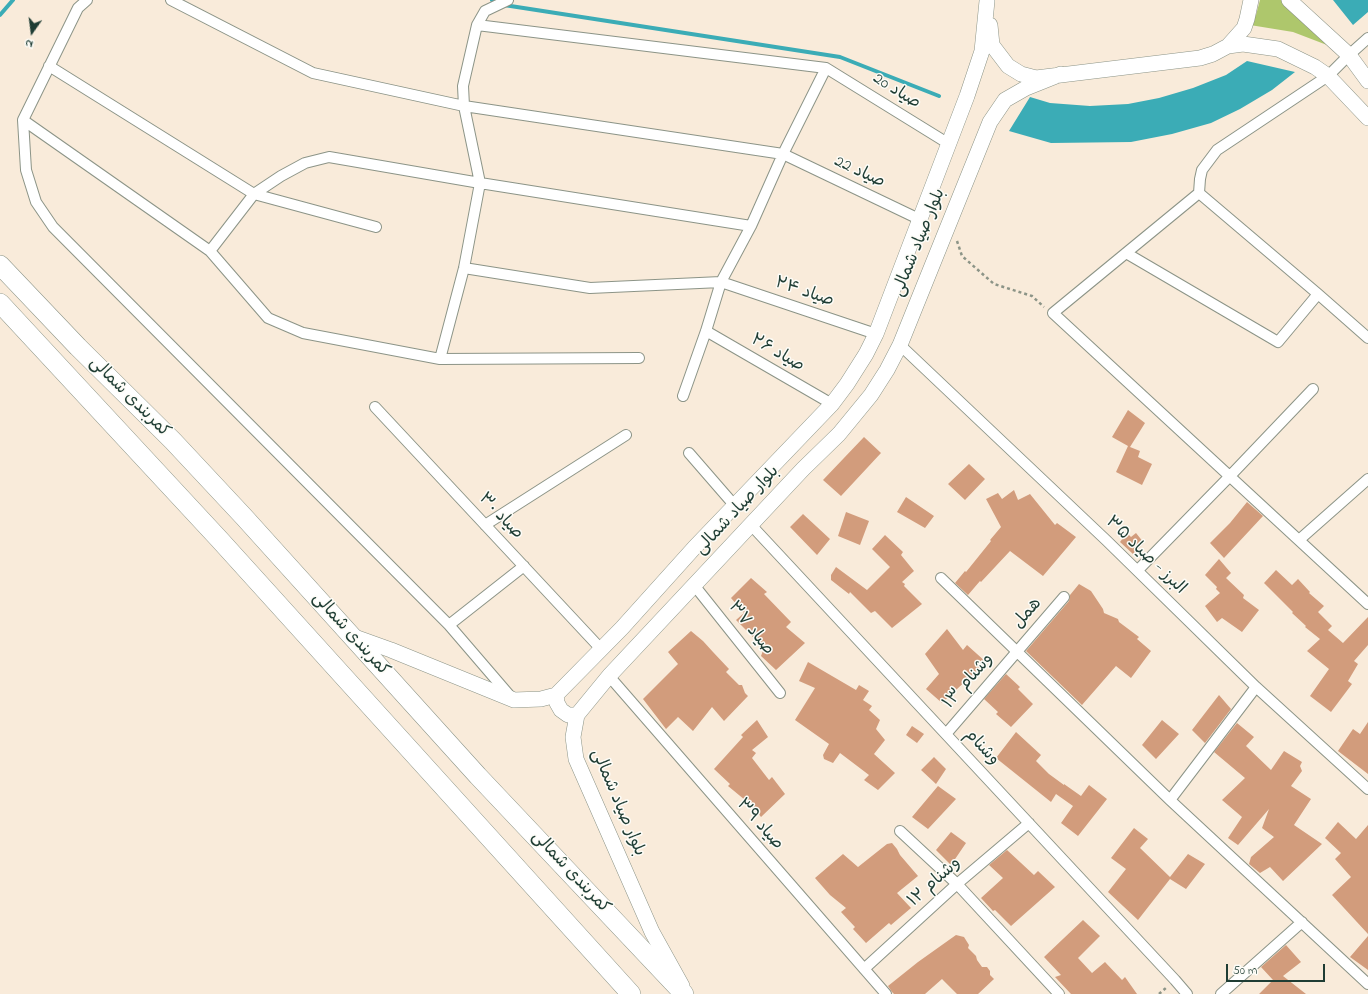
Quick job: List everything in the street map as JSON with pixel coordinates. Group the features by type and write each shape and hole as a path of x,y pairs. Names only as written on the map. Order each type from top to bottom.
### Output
{"highway":[{"name":"کمربندی شمالی","path":"6,272 78,347 173,441 244,517 478,776 684,994"},
{"path":"0,303 219,539 631,994"}],"main road":[{"path":"987,1 992,45 1008,66 1021,74 1036,78 1200,58 1213,54 1228,46 1244,28 1251,0"},
{"path":"1289,0 1349,55 1368,81"},
{"name":"بلوار صیاد شمالی","path":"349,635 391,650 514,700 541,699 556,694 622,628 690,551 832,404 866,354 876,334 921,220 967,96 982,51 987,1"},
{"path":"1228,46 1243,44 1278,49 1315,67 1328,76 1368,118"},
{"name":"بلوار صیاد شمالی","path":"687,994 652,932 576,759 573,737 577,716 609,676 803,469 839,434 871,395 887,370 900,345 990,122 1005,100 1026,88 1061,74"},
{"path":"556,694 556,703 561,710 568,715 577,716"}],"street":[{"path":"87,0 78,8 23,120 26,170 36,202 53,227 449,625 514,700"},
{"name":"صیاد 22","path":"171,0 313,74 464,106 783,154 921,220"},
{"path":"440,359 464,268 480,184 464,106 462,86 477,25 484,10 508,0"},
{"path":"477,25 826,68 783,154 751,226 721,282 706,331 683,396"},
{"path":"1368,38 1328,76 1216,150 1202,170 1199,193 1053,313 1368,604"},
{"path":"49,66 254,194 376,227"},
{"name":"صیاد 20","path":"826,68 949,144"},
{"path":"23,120 210,251 268,318 303,333 440,359 639,358"},
{"path":"210,251 254,194 281,176 305,163 329,157 480,184 751,226"},
{"path":"1199,193 1368,338"},
{"path":"1126,253 1278,342 1318,294"},
{"path":"464,268 590,288 721,282"},
{"name":"صیاد ۲۴","path":"721,282 876,334"},
{"name":"صیاد ۲۶","path":"706,331 832,404"},
{"name":"البرز - صیاد ۳۵","path":"900,345 1138,570 1256,687 1368,789"},
{"path":"1138,570 1312,389"},
{"name":"صیاد ۳۰","path":"375,407 601,649"},
{"path":"485,524 626,435"},
{"path":"689,453 735,506"},
{"path":"1298,540 1368,479"},
{"name":"وشنام","path":"751,525 1187,994"},
{"path":"449,625 524,566"},
{"path":"941,578 1170,800 1368,984"},
{"name":"صیاد ۳۷","path":"694,585 780,693"},
{"name":"همل","path":"1017,651 1064,597"},
{"name":"وشنام ۱۳","path":"946,734 1017,651"},
{"name":"صیاد ۳۹","path":"609,676 886,994"},
{"path":"1170,800 1256,687"},
{"name":"وشنام ۱۲","path":"864,969 957,884 1029,823"},
{"path":"900,831 957,884 1059,994"},
{"path":"1222,994 1302,922"}],"path":[{"path":"951,219 962,256 994,284 1032,296 1053,313"}],"green space":[{"path":"1260,0 1281,0 1327,45 1293,32 1250,25 1256,15"}],"water":[{"path":"1333,0 1368,0 1368,12 1353,25"},
{"path":"1247,61 1295,72 1272,90 1240,109 1211,123 1172,134 1131,142 1051,143 1009,131 1030,97 1050,103 1090,106 1128,104 1159,98 1193,88 1226,75"}],"building":[{"path":"1128,410 1145,423 1130,447 1140,451 1138,457 1152,464 1142,485 1116,472 1128,446 1112,437"},
{"path":"864,437 881,453 841,496 823,480"},
{"path":"969,464 985,479 965,500 948,484"},
{"path":"1014,490 1018,500 1030,494 1055,525 1057,523 1076,537 1043,576 1010,551 968,595 955,583 965,571 966,572 1001,527 986,499 998,493 1002,499"},
{"path":"906,497 934,516 925,528 897,512"},
{"path":"1247,502 1263,516 1224,558 1210,543 1230,523"},
{"path":"846,512 869,521 860,545 838,536"},
{"path":"803,514 830,539 817,555 790,527"},
{"path":"1127,533 1131,537 1136,533 1144,543 1133,554 1120,542"},
{"path":"885,535 903,552 901,555 914,571 902,582 905,584 904,586 922,604 892,628 875,611 871,613 850,592 849,594 831,580 831,575 836,567 867,590 890,567 872,549"},
{"path":"1219,559 1231,573 1226,578 1244,595 1243,598 1259,610 1242,632 1222,618 1217,622 1205,606 1220,593 1216,589 1217,587 1205,575"},
{"path":"1276,570 1292,585 1298,579 1310,592 1309,593 1324,606 1318,612 1332,626 1328,630 1343,643 1368,617 1368,645 1354,661 1358,664 1348,681 1352,684 1331,712 1310,696 1329,669 1307,651 1320,639 1305,627 1306,626 1292,613 1293,612 1264,583"},
{"path":"751,578 767,592 764,594 791,622 786,627 805,643 776,670 761,656 764,648 736,620 744,613 731,598"},
{"path":"1079,584 1091,591 1104,613 1118,619 1119,622 1139,637 1137,639 1151,651 1131,678 1116,666 1082,705 1026,651 1069,601 1070,595"},
{"path":"947,629 963,650 967,645 986,662 942,703 926,689 939,674 925,654"},
{"path":"691,631 703,641 729,669 726,672 739,685 742,685 748,696 724,721 712,707 693,731 678,717 666,729 643,699 678,664 668,652"},
{"path":"808,662 856,690 859,685 869,691 863,700 872,706 869,710 880,720 876,729 885,740 874,754 895,773 878,790 864,780 869,775 840,753 833,763 824,759 823,755 829,744 795,720 815,688 799,681"},
{"path":"1006,674 1020,687 1018,689 1033,704 1011,727 996,714 998,712 984,699"},
{"path":"1219,695 1231,709 1205,743 1192,730"},
{"path":"757,720 768,737 752,750 756,753 752,758 769,780 772,777 785,794 761,817 747,798 745,800 728,786 730,784 714,769 743,737 741,735"},
{"path":"1162,720 1179,734 1156,759 1142,745"},
{"path":"1368,722 1368,774 1338,751 1353,729 1360,734"},
{"path":"1237,723 1254,737 1246,746 1271,770 1284,751 1302,762 1300,766 1302,771 1291,786 1311,799 1294,825 1322,844 1283,881 1270,867 1260,873 1249,864 1251,857 1274,837 1262,828 1269,809 1238,845 1228,838 1242,817 1222,800 1245,778 1214,752"},
{"path":"912,726 924,734 917,743 906,735"},
{"path":"1016,732 1041,755 1036,761 1049,774 1081,796 1089,785 1107,799 1078,836 1061,823 1073,806 1056,794 1051,802 996,758"},
{"path":"934,757 946,769 936,784 921,770"},
{"path":"938,786 956,799 928,829 912,817"},
{"path":"1338,822 1356,839 1368,825 1368,934 1332,895 1351,877 1335,859 1341,853 1325,838"},
{"path":"1134,828 1148,839 1140,848 1170,877 1188,854 1205,864 1186,889 1170,879 1138,920 1108,892 1126,869 1111,858"},
{"path":"951,832 966,843 951,865 936,850"},
{"path":"892,843 918,876 897,893 911,908 891,925 889,923 866,943 853,929 855,927 841,912 846,908 830,895 815,878 843,854 858,867 887,844"},
{"path":"1007,850 1034,875 1038,871 1055,887 1011,926 995,910 993,911 981,898 1003,878 989,865"},
{"path":"1083,920 1100,936 1078,958 1092,973 1105,962 1122,980 1125,977 1137,994 1071,994 1055,977 1061,975 1044,957"},
{"path":"956,935 964,937 969,945 968,948 976,956 982,967 987,967 990,971 990,975 994,979 978,994 957,994 942,979 925,994 894,994 892,992 888,986"},
{"path":"1368,936 1368,970 1350,957"},
{"path":"1286,945 1301,962 1283,976 1306,994 1259,994 1273,980 1261,967"}],"waterway":[{"path":"0,15 13,0"},
{"path":"492,0 504,5 840,57 939,96"}]}
